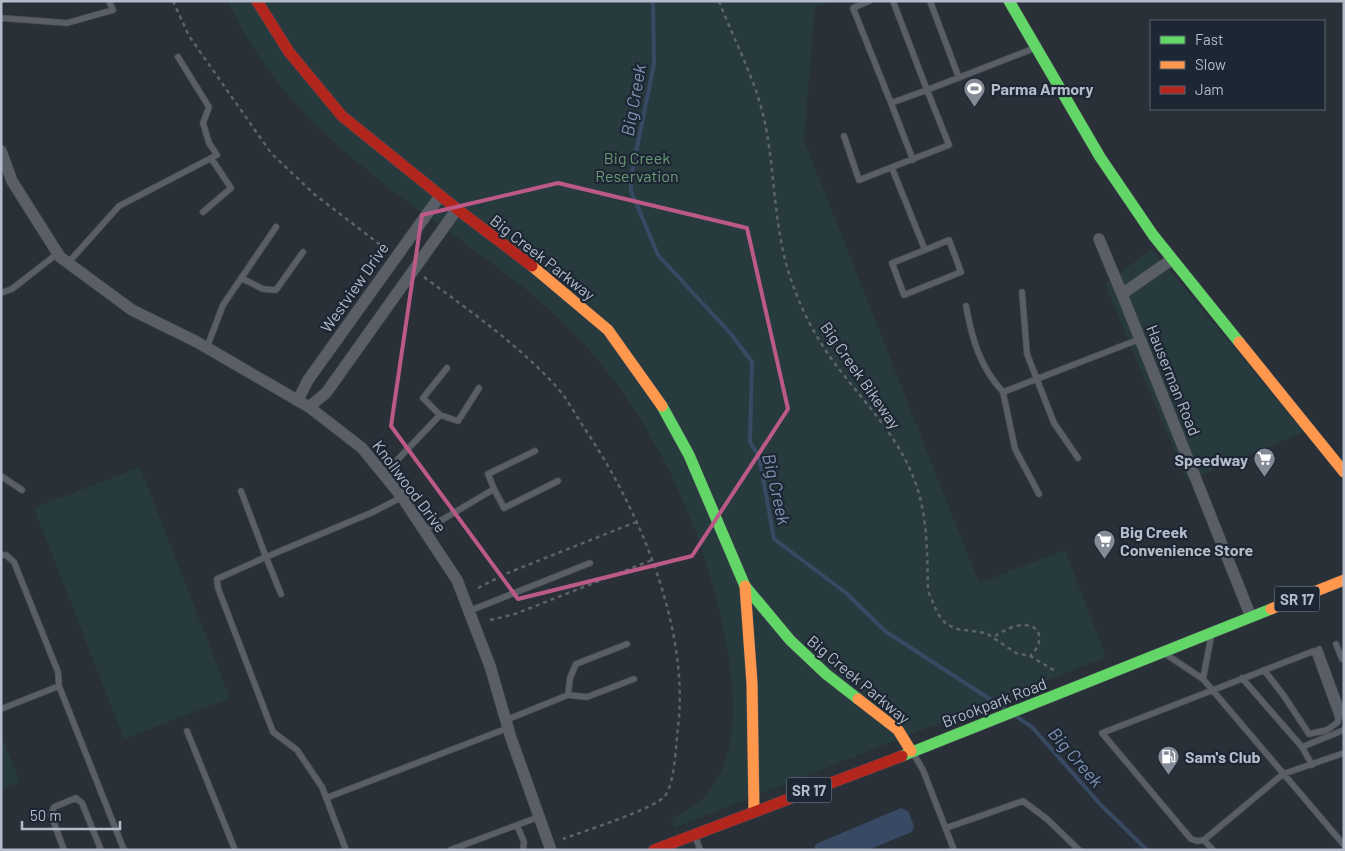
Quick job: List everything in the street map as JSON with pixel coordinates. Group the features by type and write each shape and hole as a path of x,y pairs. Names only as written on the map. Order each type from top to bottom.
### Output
{"main road":[{"name":"Big Creek Parkway","path":"257,1 289,52 342,116 440,196 531,265 608,330 663,408 689,455 722,526 745,586 752,683 754,811"},
{"path":"1009,1 1100,157 1171,260 1344,472"},
{"name":"Brookpark Road","path":"654,850 1062,694 1344,580"},
{"name":"Big Creek Parkway","path":"745,586 790,640 826,674 898,730 911,751"}],"street":[{"name":"Knollwood Drive","path":"1,151 12,182 58,253 68,263 132,310 207,347 310,407 362,448 384,474 425,530 457,580 490,666 507,724 551,850"},
{"name":"Westview Drive","path":"298,400 308,380 440,196"},
{"path":"310,407 326,393 457,209"},
{"name":"Hauserman Road","path":"1099,239 1251,617"},
{"path":"1122,294 1171,260"},
{"path":"387,269 406,281"},
{"path":"343,331 361,343"}],"lane":[{"path":"1,18 67,23 113,10 109,1"},
{"path":"869,1 853,8 913,160"},
{"path":"844,136 859,180 949,145 893,1"},
{"path":"930,1 959,78"},
{"path":"891,103 1036,48"},
{"path":"68,263 119,206 217,155 209,143 203,124 209,107 178,57"},
{"path":"203,212 232,188 211,158"},
{"path":"892,168 925,250"},
{"path":"207,347 223,305 276,227"},
{"path":"949,240 961,272 904,295 892,263 925,250 949,240"},
{"path":"242,278 263,289 276,290 303,252"},
{"path":"1,293 12,289 58,253"},
{"path":"1022,292 1026,354 1054,422 1078,458"},
{"path":"966,306 976,349 988,373 1003,392 1015,449 1039,494"},
{"path":"1003,392 1140,340"},
{"path":"447,368 423,398 440,415 458,421 479,388"},
{"path":"384,474 440,415"},
{"path":"535,451 488,474 504,508 558,481"},
{"path":"1,476 22,490"},
{"path":"425,530 494,489"},
{"path":"241,491 281,594"},
{"path":"346,850 322,787 297,750 273,732 218,588 217,579 373,512 402,497"},
{"path":"1,555 6,555 14,562 58,672 59,686 124,850"},
{"path":"469,611 590,563"},
{"path":"1204,679 1212,633"},
{"path":"568,695 570,678 576,664 627,644"},
{"path":"1336,644 1342,659"},
{"path":"1264,670 1284,696 1308,734 1327,730 1338,722 1338,717 1316,650"},
{"path":"1316,650 1102,733 1191,839 1197,841 1204,840 1283,774 1344,752"},
{"path":"1316,650 1344,717"},
{"path":"1163,652 1204,679 1211,690 1344,845"},
{"path":"1242,678 1302,747 1312,765"},
{"path":"326,798 507,724 568,695 587,697 634,679"},
{"path":"1,709 59,686"},
{"path":"1302,747 1344,730"},
{"path":"187,731 235,850"},
{"path":"911,751 923,770 954,850"},
{"path":"64,850 51,815 54,807 76,798 82,803 101,850"},
{"path":"946,828 1023,801 1048,819 1080,850"},
{"path":"450,850 539,817"},
{"path":"517,825 524,842 523,850"},
{"path":"695,834 700,850"},
{"path":"1204,840 1213,850"}],"path":[{"path":"173,1 190,36 271,153 314,194 396,257"},
{"name":"Big Creek Bikeway","path":"719,1 758,98 766,128 782,250 794,290 832,360 883,425 905,458 914,478 924,518 928,590 938,614 946,624 957,629 976,630 994,636 1016,653 1030,656 1057,672"},
{"path":"414,270 509,340 556,386 600,452 636,522 652,560 678,655 681,702 671,782 665,796 650,805 563,839"},
{"path":"478,588 505,574 636,522"},
{"path":"490,620 515,614 652,560"},
{"path":"994,636 1012,627 1023,625 1033,627 1038,633 1040,643 1030,656"}],"highlighted area":[{"path":"558,183 747,228 788,409 692,556 518,599 391,426 422,215"}],"green space":[{"name":"Big Creek Reservation","path":"228,1 831,1 815,7 804,140 979,583 1065,550 1106,657 674,828 671,819 689,809 705,796 715,783 722,768 728,752 731,735 733,700 730,667 720,615 706,564 688,513 666,464 639,417 609,374 574,333 535,297 406,200 324,132 287,94 255,50"},
{"path":"1152,249 1304,432 1187,481 1105,284"},
{"path":"140,467 230,698 124,739 34,508"},
{"path":"1,735 20,782 1,789"}],"water":[{"path":"901,808 908,811 914,826 912,832 868,850 813,850 816,844"}],"waterway":[{"name":"Big Creek","path":"653,1 654,64 631,177 631,191 658,255 731,334 752,362 750,442 759,456 774,539 846,593 885,631 1005,709"},
{"name":"Big Creek","path":"1017,717 1032,727 1100,804 1147,850"}],"traffic: fast":[{"path":"1009,1 1100,157 1153,235 1239,342"},
{"path":"662,406 689,455 745,586 790,640 826,674 858,699"},
{"path":"902,756 1271,609"}],"traffic: slow":[{"path":"532,266 608,330 662,406"},
{"path":"1239,342 1344,472"},
{"path":"1271,609 1344,580"},
{"path":"745,586 752,683 754,811"},
{"path":"858,699 898,730 911,751"}],"traffic: jam":[{"path":"257,1 289,52 342,116 457,209 532,266"},
{"path":"654,850 902,756"}],"place":[{"name":"Parma Armory","path":"975,107"},
{"name":"Speedway","path":"1264,478"},
{"name":"Big Creek Convenience Store","path":"1104,559"},
{"name":"Sam's Club","path":"1169,775"}]}
